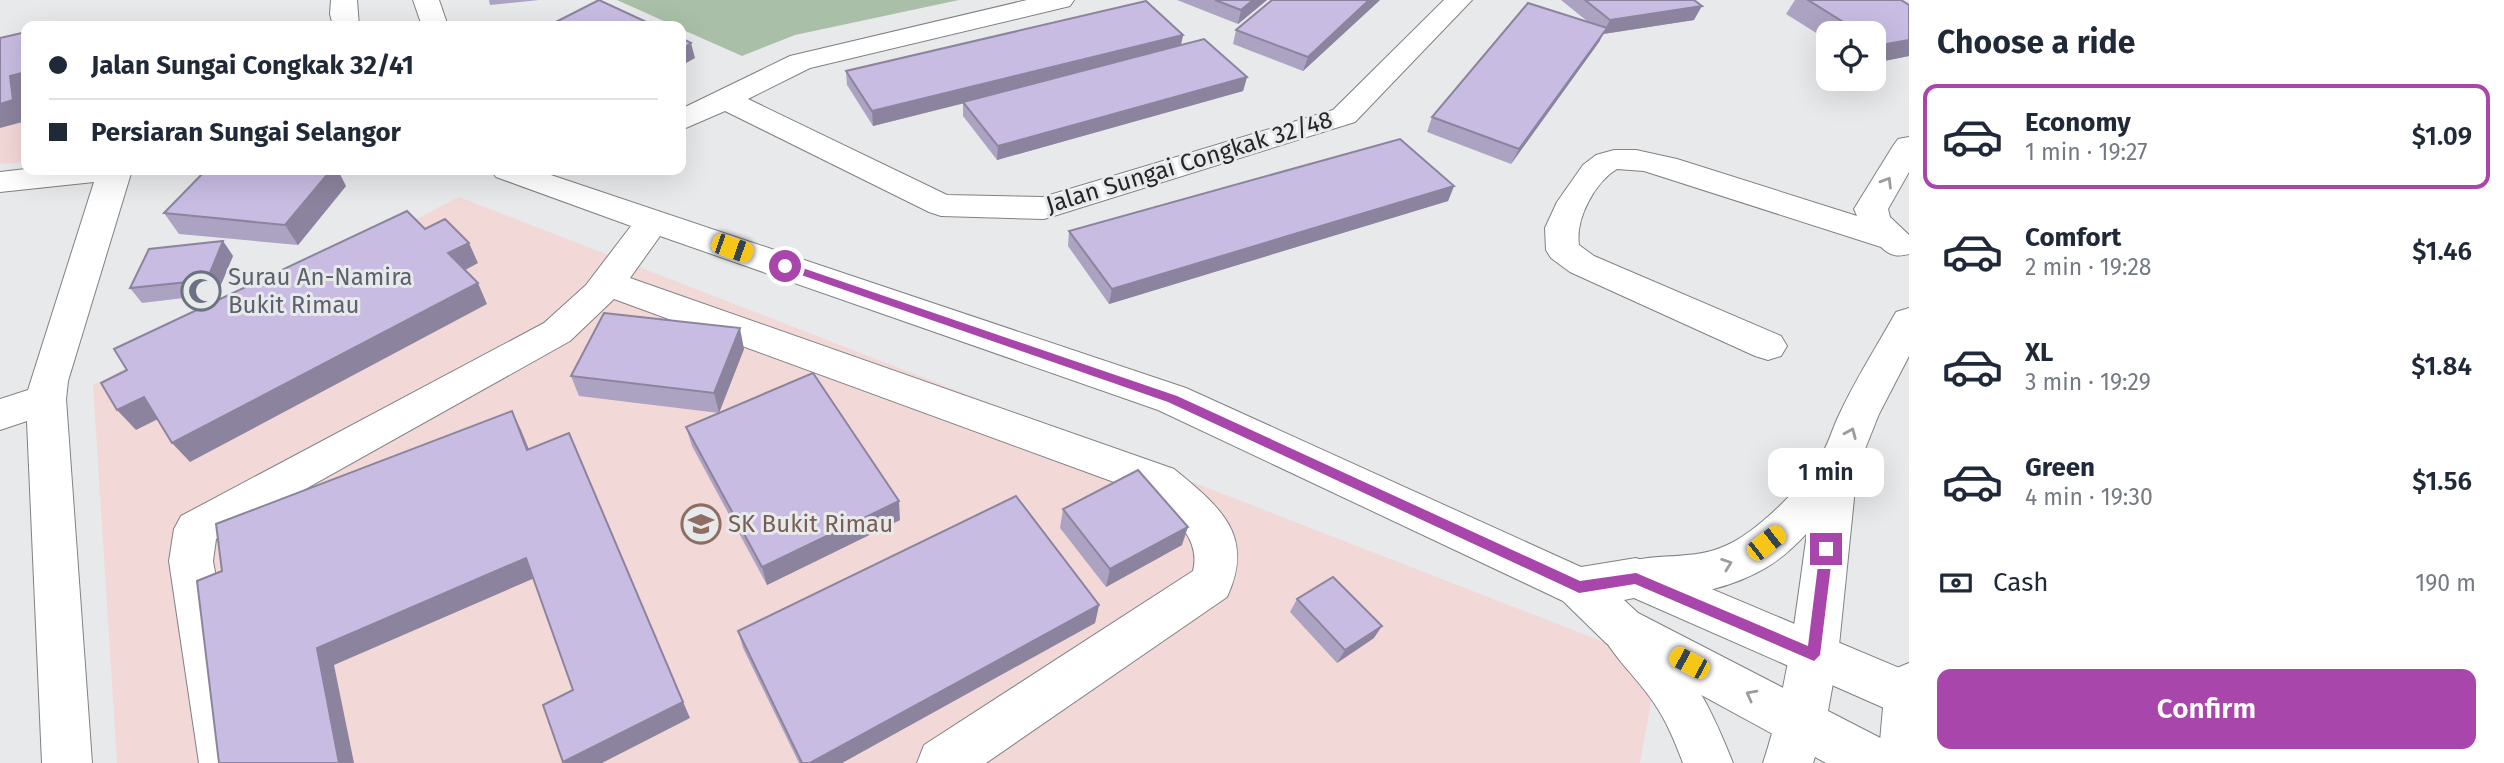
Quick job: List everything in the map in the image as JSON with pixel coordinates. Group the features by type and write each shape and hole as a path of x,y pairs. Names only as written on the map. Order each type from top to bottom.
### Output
{"street":[{"path":"344,0 345,21"},
{"path":"426,0 433,21"},
{"path":"686,119 800,62 1061,0"},
{"name":"Jalan Sungai Congkak 32/48","path":"727,100 941,205 1044,208 1344,116 1459,0"},
{"path":"1900,246 1875,222 1871,209 1909,146"},
{"path":"1768,346 1583,264 1563,250 1561,231 1568,211 1590,177 1605,162 1629,159 1666,166 1900,246"},
{"path":"0,182 67,175"},
{"path":"66,763 46,399 49,381 113,175"},
{"path":"520,175 1172,399 1579,587 1622,628 1671,687 1692,722 1708,763"},
{"path":"568,193 591,175"},
{"path":"224,763 191,561 196,529 557,332 599,294 654,220"},
{"path":"607,283 1159,481 1200,518 1216,542 1219,567 1211,583 942,763"},
{"path":"1795,742 1814,655 1836,469 1860,414 1909,321"},
{"path":"0,415 46,399"},
{"path":"1579,587 1636,578 1685,575 1724,567 1750,555 1782,530 1836,469"},
{"path":"1636,578 1909,696"},
{"path":"1622,628 1795,742 1875,763"},
{"path":"1903,763 1909,686"}],"shaded area":[{"path":"21,52 21,162 0,164 0,58"},
{"name":"SK Bukit Rimau","path":"459,197 1658,663 1640,763 117,763 93,385"}],"green space":[{"path":"617,0 959,0 795,35 742,56 686,31 686,21 664,21"}],"building":[{"path":"599,0 644,21 558,21"},
{"path":"1215,0 1253,0 1241,10"},
{"path":"1272,0 1369,0 1308,57 1236,30"},
{"path":"1585,0 1694,0 1702,6 1610,20"},
{"path":"1808,0 1901,0 1909,5 1909,40 1886,44 1886,21 1842,21"},
{"path":"1146,1 1183,35 872,111 846,71"},
{"path":"1528,3 1607,28 1519,149 1432,117"},
{"path":"21,33 21,73 10,76 13,100 0,104 0,38"},
{"path":"1204,39 1247,77 998,146 963,102"},
{"path":"1400,139 1454,186 1112,289 1069,231"},
{"path":"201,175 327,175 285,225 164,213"},
{"path":"407,211 425,229 445,219 469,243 448,253 478,283 172,443 144,397 117,410 101,383 127,370 114,349"},
{"path":"223,241 207,280 130,288 149,249"},
{"path":"604,313 740,328 714,393 571,376"},
{"path":"813,373 899,501 762,567 686,427"},
{"path":"512,411 527,450 569,433 683,702 563,762 543,705 573,690 526,558 317,648 339,763 219,763 197,581 222,571 216,524"},
{"path":"1138,470 1188,527 1110,569 1063,509"},
{"path":"1016,496 1099,605 810,763 802,763 738,631"},
{"path":"1333,577 1382,626 1345,650 1297,599"}],"place":[{"name":"Surau An-Namira Bukit Rimau","path":"201,291"},
{"name":"SK Bukit Rimau","path":"701,524"}],"route":[{"path":"785,266 1172,399 1579,587 1636,578 1814,655 1826,549"}]}
